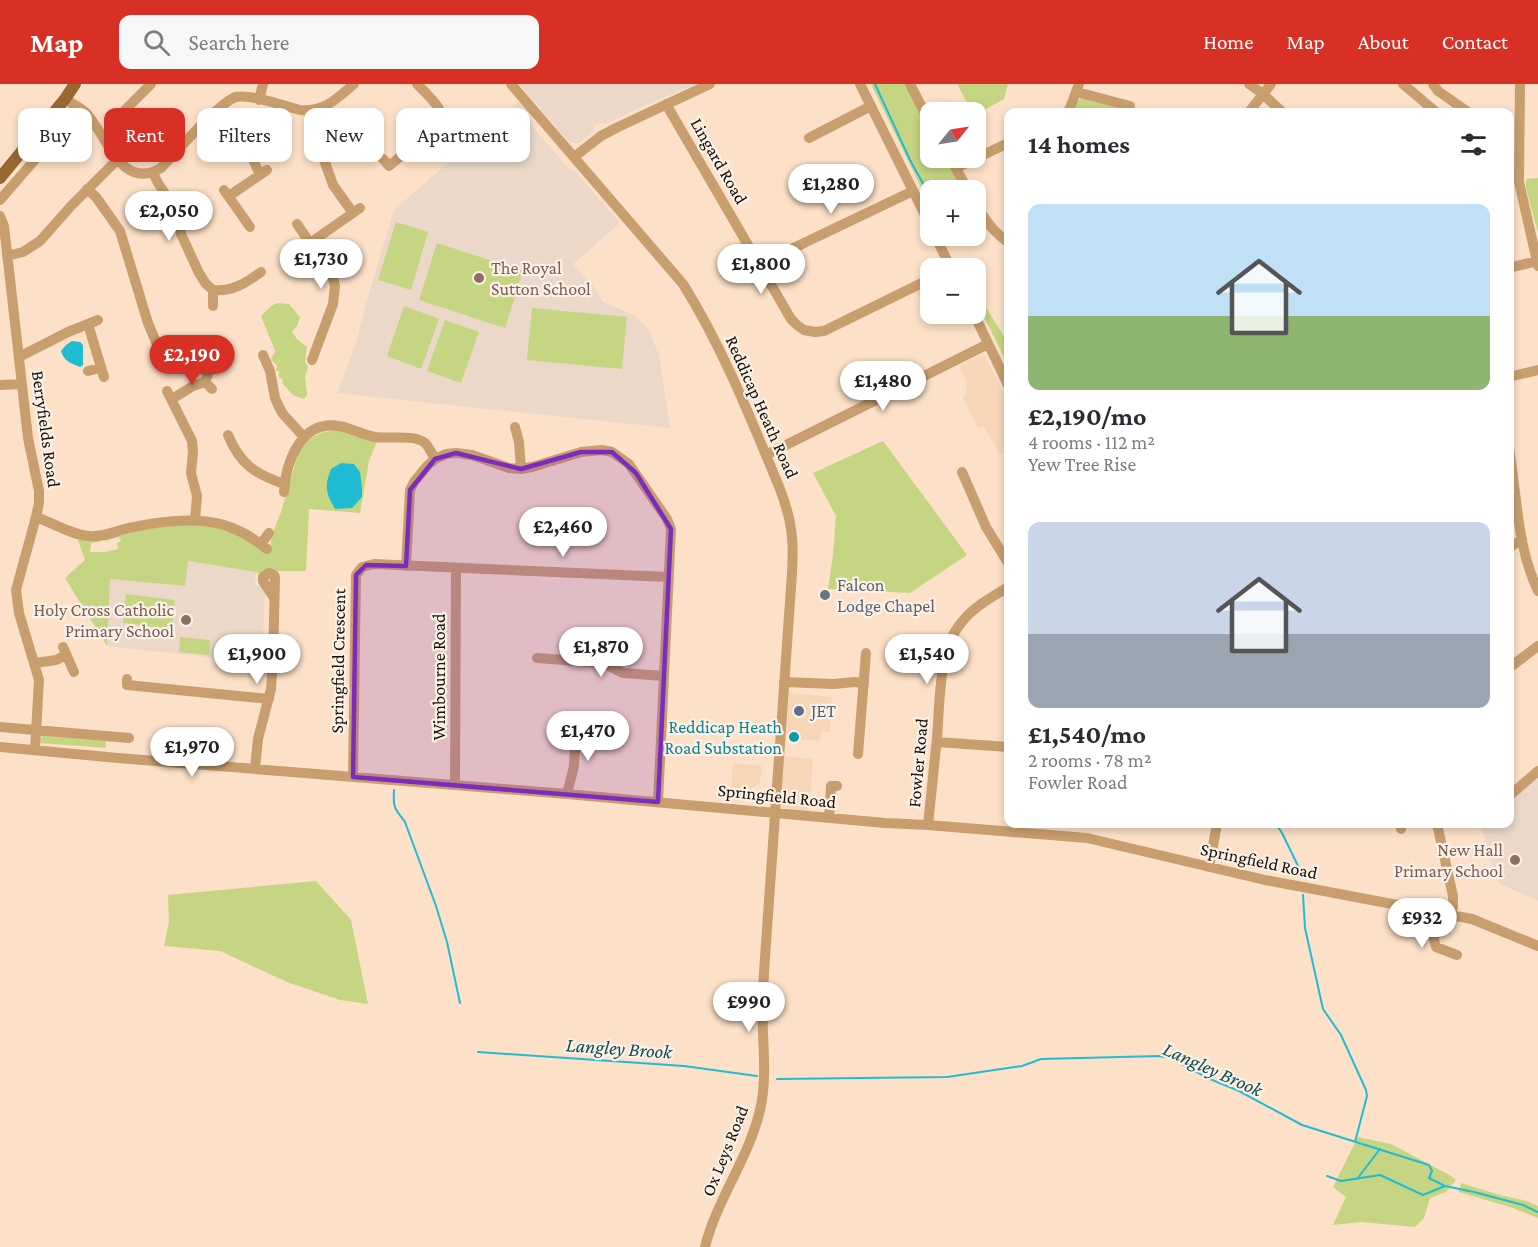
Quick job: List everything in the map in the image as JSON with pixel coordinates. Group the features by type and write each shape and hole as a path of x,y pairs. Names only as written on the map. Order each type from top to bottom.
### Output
{"main road":[{"path":"0,178 70,103 75,84"}],"street":[{"path":"133,107 151,84"},
{"path":"259,100 263,84"},
{"path":"322,108 341,102 354,84"},
{"path":"384,160 389,166 442,120 440,110 417,84"},
{"name":"Reddicap Heath Road","path":"512,84 683,284 722,356 788,511 793,538 792,573 774,813"},
{"path":"574,156 601,136 710,84"},
{"path":"860,84 920,205"},
{"path":"909,84 920,104"},
{"path":"1249,84 1278,108"},
{"path":"1252,108 1271,84"},
{"path":"1403,84 1431,108"},
{"path":"1433,84 1438,91 1467,108"},
{"path":"1514,267 1537,263 1519,182 1514,170 1520,84"},
{"path":"1070,108 1078,88 1130,106"},
{"path":"219,108 230,99 245,97 304,110"},
{"path":"0,200 39,154 70,103 88,115 104,138"},
{"name":"Lingard Road","path":"666,104 791,319 804,330 825,331 920,284"},
{"path":"809,138 871,106"},
{"path":"121,162 133,172 153,173 161,168 197,131"},
{"path":"986,154 1004,145"},
{"path":"7,256 23,252 40,241 115,162"},
{"path":"250,228 227,193 264,172 258,162"},
{"path":"310,243 357,210 333,185 325,162"},
{"path":"956,168 963,180"},
{"path":"153,173 177,212 181,234 208,287 213,290 224,290 241,286 255,274"},
{"path":"87,189 96,197 120,231 152,322 156,342"},
{"path":"760,264 913,191"},
{"name":"Berryfields Road","path":"0,216 4,226 28,438 39,491 36,517 16,590 19,613 40,685 35,750"},
{"path":"986,222 995,233 1004,239"},
{"path":"297,224 339,278 333,304 314,343 312,360"},
{"path":"213,290 213,306"},
{"path":"20,357 93,322 102,372 88,371"},
{"path":"979,324 1004,377"},
{"path":"766,455 988,344"},
{"path":"262,353 270,371 279,407 303,436"},
{"path":"1514,376 1538,370"},
{"path":"195,520 196,496 191,473 192,441 169,395 208,382"},
{"path":"0,385 22,384"},
{"path":"515,425 521,469"},
{"path":"221,449 230,440 239,456 252,470 284,488 292,457 303,436 329,426 339,426 374,437 417,439 427,446 435,459"},
{"path":"406,566 410,490 422,471 435,459 456,453 472,455 509,468 521,469 569,454 602,450 612,452 629,464 671,528 658,802"},
{"path":"962,472 986,527 1004,556"},
{"path":"1514,483 1529,572 1538,591"},
{"path":"36,517 88,536 133,527 195,520 237,529 264,546 269,533"},
{"path":"1514,544 1522,538"},
{"name":"Springfield Crescent","path":"353,777 356,575 358,570 366,565 374,564 669,577"},
{"name":"Wimbourne Road","path":"455,784 456,569"},
{"name":"Fowler Road","path":"928,825 946,655 952,637 960,624 971,612 1004,590"},
{"path":"255,768 258,739 269,699 273,661 274,598"},
{"path":"1514,664 1538,646"},
{"path":"35,663 56,660 64,651 74,672"},
{"path":"858,754 866,653"},
{"path":"543,656 603,663 623,673 664,676"},
{"path":"127,679 127,685 269,699"},
{"path":"784,681 834,684 864,682"},
{"path":"0,728 36,730 110,741 129,738"},
{"path":"563,736 575,732 574,766 567,794"},
{"path":"937,742 1004,747"},
{"name":"Springfield Road","path":"0,747 1087,838 1265,880 1472,919 1538,946"},
{"path":"1514,792 1538,771"},
{"path":"829,818 831,786 837,786"},
{"name":"Ox Leys Road","path":"705,1247 761,1109 765,1071 762,1007 774,813"},
{"path":"1209,867 1216,828"},
{"path":"1442,828 1453,896 1450,915"},
{"path":"1437,912 1434,940 1436,946 1457,956"}],"highlighted area":[{"path":"581,452 612,452 636,473 671,529 658,802 353,777 356,575 366,565 406,566 410,490 435,459 456,453 521,469"}],"shaded area":[{"path":"519,84 696,84 606,124 600,123 594,126 593,132 580,143 570,143"},
{"name":"The Royal Sutton School","path":"519,101 525,108 511,108"},
{"name":"The Royal Sutton School","path":"530,118 531,125 620,223 573,264 598,292 602,301 635,316 648,329 659,355 670,428 337,393 356,343 394,210 449,162 530,162"},
{"path":"984,354 1004,395 1004,453 1001,455 983,426 978,428 963,397 967,394 966,380 959,366"},
{"name":"Holy Cross Catholic Primary School","path":"188,561 256,572 255,586 260,586 265,594 262,663 107,646 110,579 185,586"},
{"path":"789,693 832,697 830,732 822,731 820,741 796,739 796,736 786,735"},
{"path":"784,756 813,759 809,812 781,807"},
{"path":"733,763 762,766 760,782 740,801 730,800"},
{"name":"New Hall Primary School","path":"1538,779 1538,901 1498,883 1481,828 1514,828 1514,796"}],"green space":[{"path":"871,84 906,84 920,109 920,168 952,168 959,180 920,180 920,185"},
{"path":"957,84 1008,84 1004,99 986,109 986,102 967,102"},
{"path":"1082,97 1122,108 1075,108"},
{"path":"1538,178 1538,233 1526,188 1526,179"},
{"path":"396,222 428,232 411,290 378,280"},
{"path":"437,243 523,271 505,328 419,300"},
{"path":"278,303 289,304 300,317 292,332 307,347 305,362 308,367 305,376 307,395 304,399 293,395 282,383 283,379 278,375 280,372 276,370 277,366 271,359 275,352 261,316 271,306"},
{"path":"404,306 439,319 421,369 387,356"},
{"path":"986,307 1004,337 1004,357 986,321"},
{"path":"532,308 627,317 622,369 527,360"},
{"path":"445,320 479,332 461,383 427,371"},
{"path":"337,430 377,441 369,461 360,513 309,509 306,571 271,569 259,574 188,561 185,586 110,579 107,646 65,578 85,560 78,540 99,540 99,542 91,543 90,552 105,552 118,549 117,543 121,541 119,537 105,541 104,539 153,528 186,525 219,529 270,548 298,454 305,443 314,436"},
{"path":"883,441 967,555 910,593 828,589 836,516 813,473"},
{"path":"126,594 175,600 172,629 123,623"},
{"path":"180,637 210,640 209,655 179,652"},
{"path":"44,735 106,741 106,748 41,743"},
{"path":"316,881 351,920 368,1004 340,1000 287,982 220,951 164,946 169,922 168,895"},
{"path":"1358,1137 1391,1144 1456,1180 1446,1192 1430,1198 1424,1218 1415,1227 1361,1222 1333,1225 1346,1197 1333,1187"},
{"path":"1461,1183 1538,1206 1538,1218 1459,1192"}],"water":[{"path":"72,341 83,345 83,365 80,367 68,361 61,351"},
{"path":"341,463 354,464 360,472 362,497 352,508 335,509 328,494 327,481 331,469"}],"waterway":[{"path":"875,84 921,180"},
{"path":"394,790 395,807 405,822 436,906 447,942 460,1003"},
{"path":"1279,828 1301,872"},
{"path":"1303,895 1305,928 1323,1009 1341,1035 1366,1090 1367,1096 1355,1142"},
{"name":"Langley Brook","path":"478,1052 684,1066 757,1076"},
{"name":"Langley Brook","path":"777,1079 947,1077 1022,1066 1041,1059 1159,1056 1170,1058 1239,1091 1302,1125 1429,1165 1432,1171 1429,1178 1445,1186 1523,1205 1538,1212"},
{"path":"1357,1179 1380,1149"},
{"path":"1327,1176 1341,1181 1380,1175 1423,1195 1445,1186"}],"place":[{"name":"The Royal Sutton School","path":"479,278"},
{"name":"Falcon Lodge Chapel","path":"825,595"},
{"name":"Holy Cross Catholic Primary School","path":"186,620"},
{"name":"JET","path":"799,711"},
{"name":"Reddicap Heath Road Substation","path":"794,737"},
{"name":"New Hall Primary School","path":"1515,860"}]}
